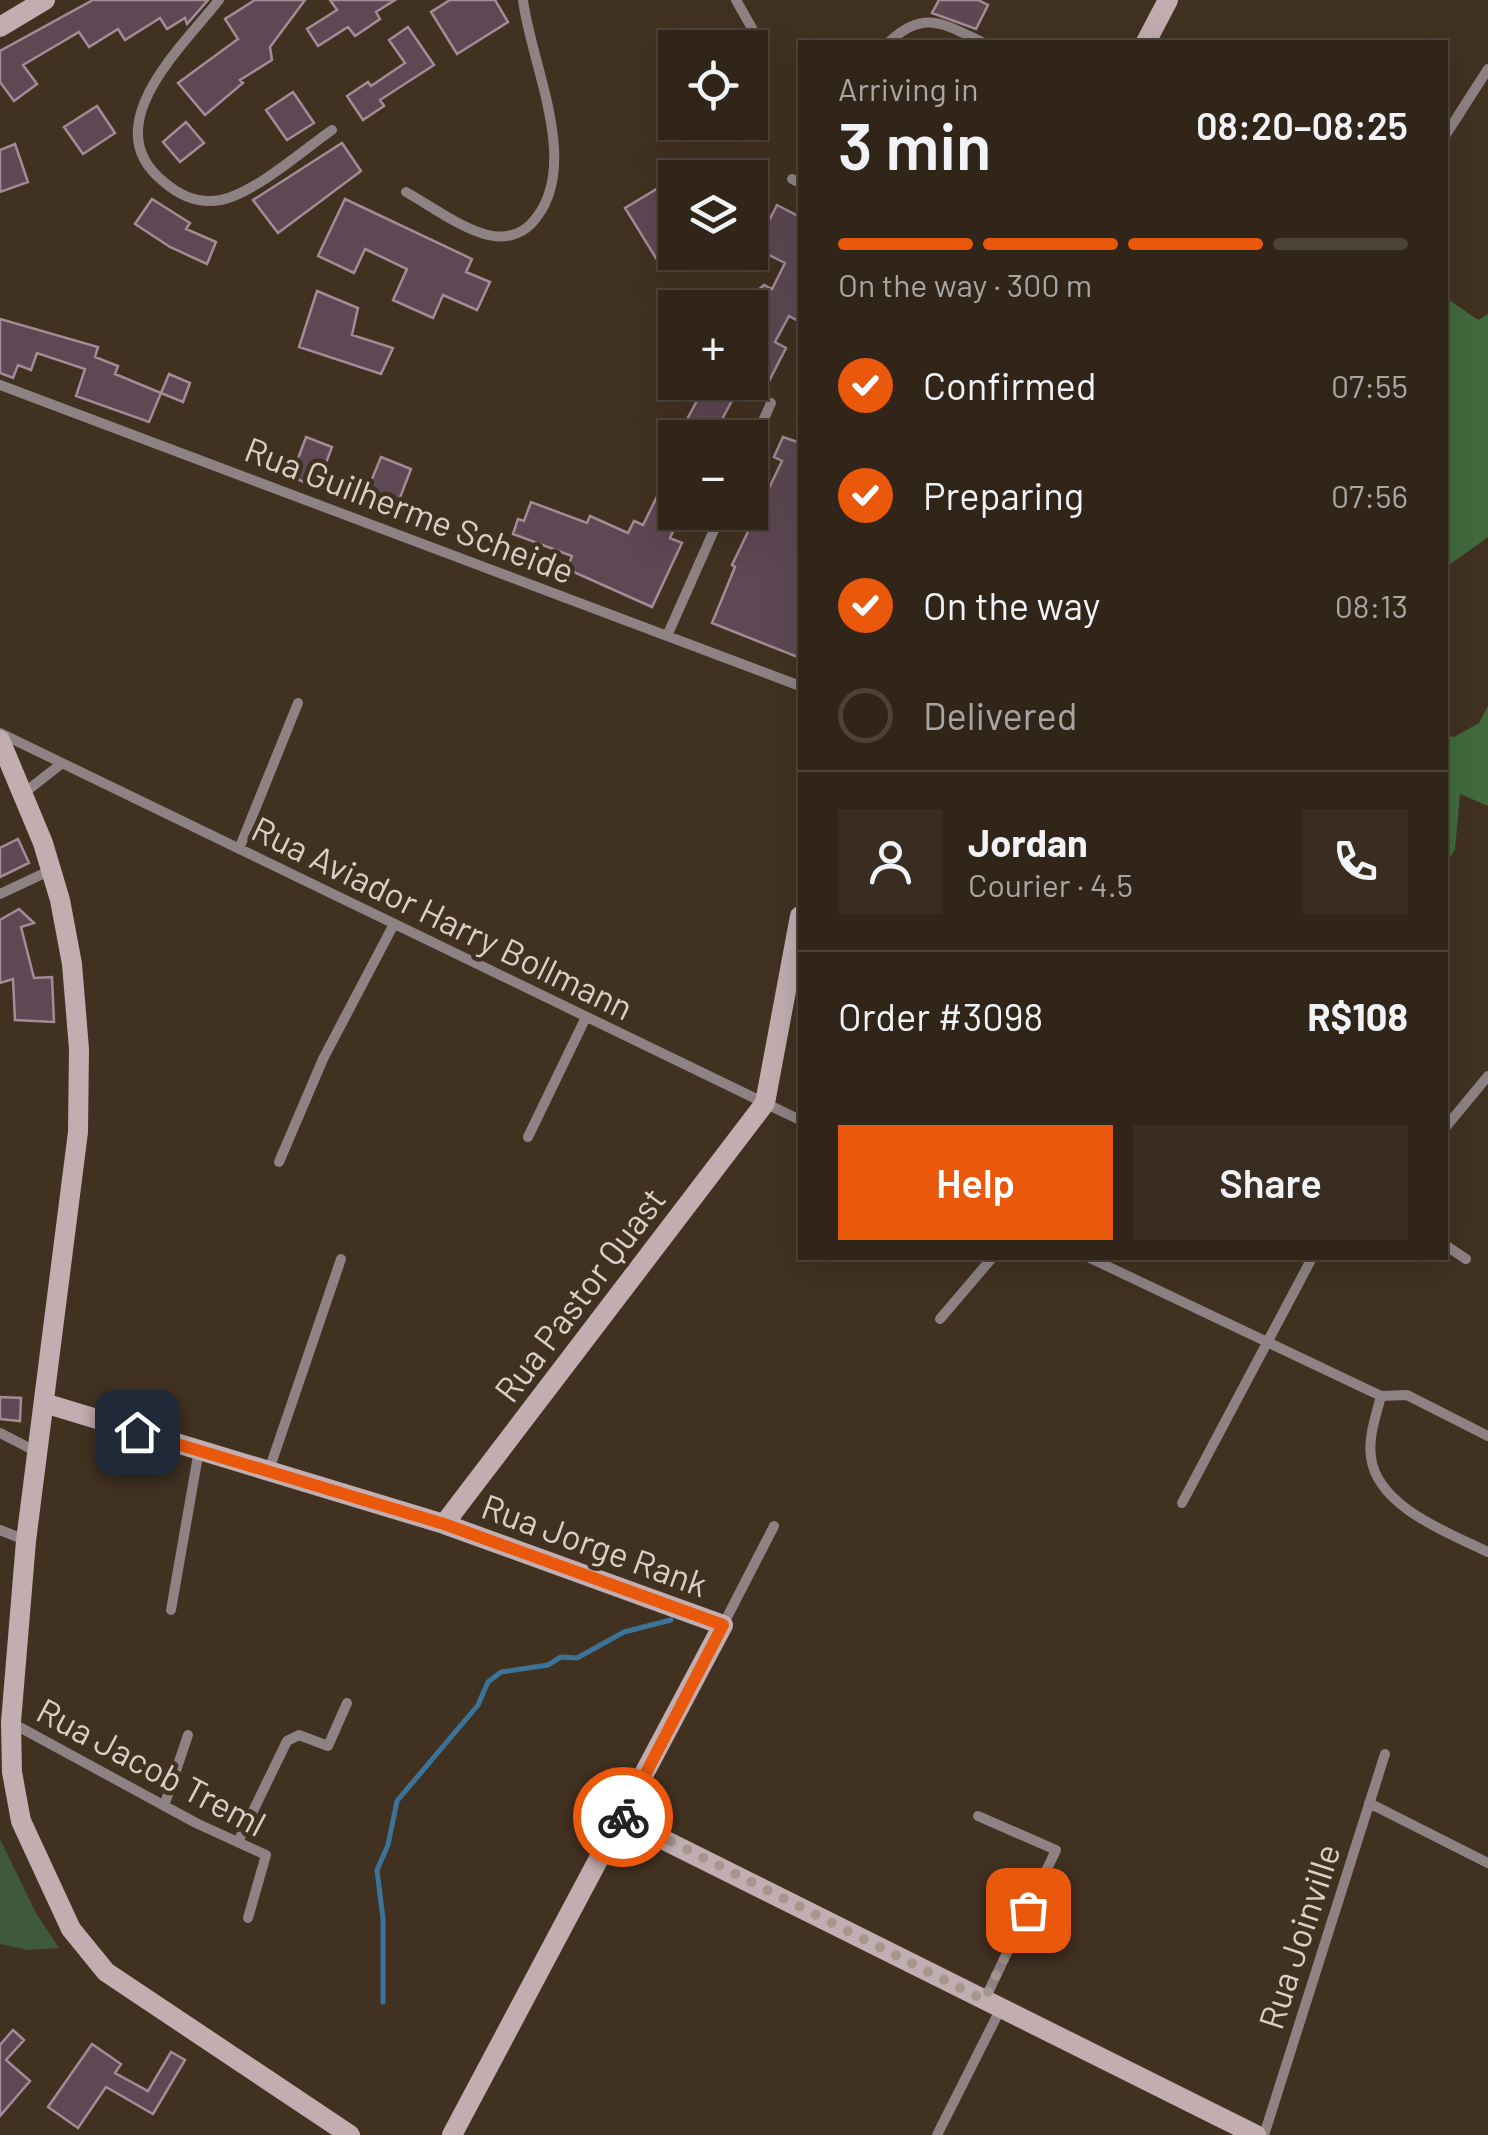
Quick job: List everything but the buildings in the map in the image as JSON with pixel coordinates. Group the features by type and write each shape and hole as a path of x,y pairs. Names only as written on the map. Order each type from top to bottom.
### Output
{"street":[{"path":"0,27 45,0"},
{"path":"219,0 163,70 141,106 137,142 153,173 190,198 222,200 242,192 332,130"},
{"path":"406,192 492,236 508,237 525,230 537,217 549,195 556,151 523,0"},
{"path":"736,0 753,30"},
{"path":"1147,40 1168,0"},
{"path":"892,40 919,22 932,22 977,40"},
{"path":"1448,131 1488,69"},
{"name":"Rua Guilherme Scheide","path":"0,384 798,685"},
{"path":"763,420 771,403"},
{"path":"667,636 714,530"},
{"path":"239,850 298,703"},
{"path":"0,737 52,870 72,964 80,1094 26,1541 8,1765 30,1844 71,1929 91,1956 148,2004 350,2135"},
{"name":"Rua Aviador Harry Bollmann","path":"0,737 798,1119"},
{"path":"24,793 61,764"},
{"path":"0,894 52,870"},
{"path":"278,1162 323,1059 394,924"},
{"path":"765,1104 798,927"},
{"path":"528,1137 586,1017"},
{"path":"1448,1124 1488,1076"},
{"name":"Rua Pastor Quast","path":"444,1524 765,1104"},
{"path":"1448,1247 1466,1259"},
{"path":"268,1471 341,1259"},
{"path":"940,1319 990,1260"},
{"path":"1094,1260 1381,1396 1407,1396 1488,1436"},
{"path":"1182,1503 1311,1260"},
{"path":"1381,1396 1370,1443 1374,1472 1382,1484 1418,1514 1488,1552"},
{"name":"Rua Jorge Rank","path":"44,1404 444,1524 723,1625"},
{"path":"0,1434 36,1452"},
{"path":"171,1610 199,1450"},
{"path":"452,2135 622,1820 774,1526"},
{"path":"0,1530 26,1541"},
{"path":"238,1842 288,1740 299,1736 328,1746 347,1703"},
{"name":"Rua Jacob Treml","path":"12,1722 164,1806 266,1855 248,1918"},
{"path":"164,1806 188,1735"},
{"name":"Rua Joinville","path":"1260,2135 1385,1754"},
{"path":"1369,1803 1488,1863"},
{"path":"937,2135 1056,1850 978,1816"},
{"path":"622,1820 1260,2135"}],"green space":[{"path":"1448,299 1478,320 1488,314 1488,537 1448,566"},
{"path":"1488,706 1488,806 1460,794 1455,850 1448,860 1448,736 1454,737 1479,723"},
{"path":"0,1839 36,1913 59,1948 28,1950 0,1944"}],"waterway":[{"path":"383,2002 383,1919 377,1870 388,1845 397,1801 478,1705 488,1682 501,1672 548,1665 561,1657 577,1658 624,1632 671,1620"}],"way so far":[{"path":"623,1817 622,1820 984,2000 1028,1910"}],"route":[{"path":"137,1432 444,1524 723,1625 623,1817"}]}
